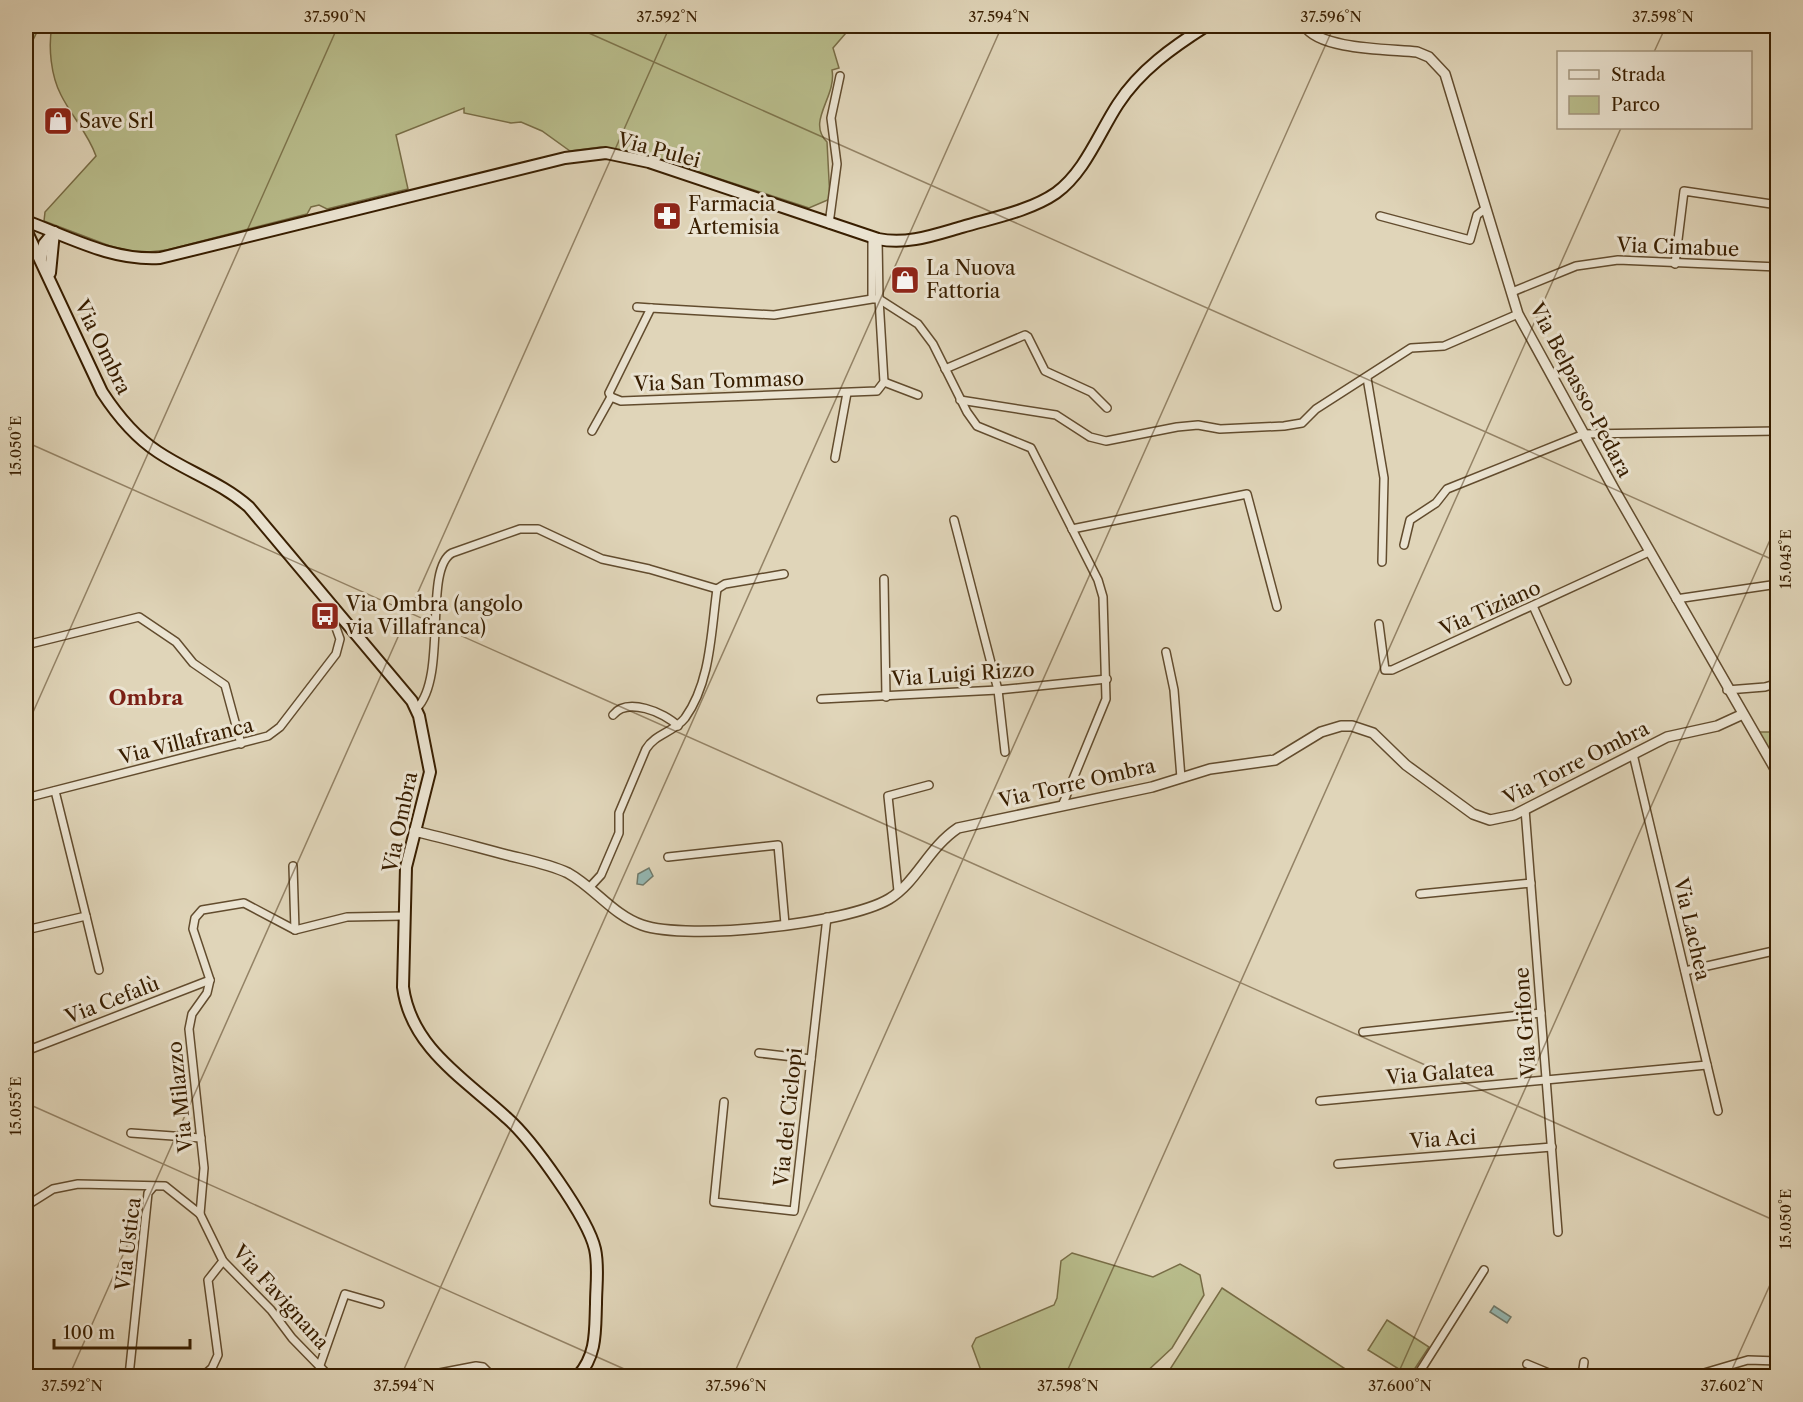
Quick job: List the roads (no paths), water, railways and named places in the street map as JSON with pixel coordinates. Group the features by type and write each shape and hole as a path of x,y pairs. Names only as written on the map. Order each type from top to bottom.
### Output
{"main road":[{"name":"Via Pulei","path":"26,221 111,254 146,259 160,258 555,160 606,153 649,162 875,238 903,242 931,236 1028,206 1056,193 1072,179 1119,102 1145,71 1206,26"},
{"name":"Via Ombra","path":"26,230 102,392 127,425 160,454 240,498 417,708 430,772 406,867 403,987 413,1025 441,1060 513,1124 576,1207 592,1238 596,1261 594,1338 591,1358 578,1377"},
{"path":"50,277 54,232"},
{"path":"41,259 44,244 54,232"},
{"path":"52,254 64,245 78,241"}],"street":[{"name":"Via Belpasso-Pedara","path":"1305,26 1309,32 1326,41 1418,52 1430,57 1445,74 1518,314 1649,552 1727,690 1778,774"},
{"path":"829,224 837,164 831,118 840,76"},
{"path":"1675,264 1684,191 1778,205"},
{"path":"1380,216 1470,240 1477,215 1486,208"},
{"path":"875,238 875,299 884,382 918,396"},
{"name":"Via Cimabue","path":"1512,292 1576,266 1637,260 1675,264 1778,267"},
{"path":"637,307 774,315 875,299 918,324 933,344 960,400 980,429 1031,448 1098,580 1103,597 1106,699 1062,806"},
{"name":"Via San Tommaso","path":"651,308 609,393 611,398 621,401 846,393 877,391 884,382"},
{"path":"960,400 1056,416 1090,437 1113,442 1177,427 1198,425 1220,429 1284,426 1302,423 1316,409 1411,348 1444,346 1518,314"},
{"path":"945,369 1025,335 1045,371 1091,392 1107,408"},
{"path":"1367,378 1384,478 1382,562"},
{"path":"835,458 846,393"},
{"path":"592,431 611,398"},
{"path":"1404,545 1410,520 1436,503 1447,489 1584,434 1778,431"},
{"path":"1072,530 1247,494 1277,607"},
{"path":"954,520 998,690 1005,752"},
{"path":"417,708 426,699 429,690 434,654 435,604 445,561 453,553 520,529 538,529 602,559 649,569 717,589"},
{"name":"Via Tiziano","path":"1379,624 1385,670 1392,670 1649,552"},
{"path":"589,888 601,876 619,833 619,813 649,743 678,726 700,691 706,667 717,589 724,584 784,574"},
{"path":"885,579 886,697"},
{"path":"1676,599 1778,584"},
{"name":"Via Villafranca","path":"26,798 241,744 275,732 336,654 340,639 329,616 329,608 332,605"},
{"path":"1533,606 1567,681"},
{"path":"26,645 139,617 176,642 193,663 225,685 241,744"},
{"path":"1166,652 1174,690 1181,778"},
{"name":"Via Luigi Rizzo","path":"821,699 998,690 1107,679"},
{"path":"1727,690 1765,687 1778,683"},
{"path":"613,715 623,706 633,705 672,720 678,726"},
{"name":"Via Torre Ombra","path":"414,831 551,866 567,873 589,888 619,914 662,930 686,933 785,924 866,909 889,899 941,839 958,828 1062,806 1217,768 1275,760 1321,732 1352,726 1382,740 1406,765 1473,814 1490,820 1500,820 1667,737 1717,726 1742,715"},
{"name":"Via Lachea","path":"1633,754 1718,1112"},
{"path":"898,891 888,796 929,785"},
{"path":"56,791 99,970"},
{"name":"Via Grifone","path":"1525,809 1558,1232"},
{"path":"668,857 778,845 785,924"},
{"path":"293,866 295,930"},
{"path":"1420,894 1531,883"},
{"path":"210,980 193,929 195,918 202,910 244,903 295,930 347,917 404,916"},
{"path":"26,930 86,916"},
{"name":"Via dei Ciclopi","path":"724,1102 714,1202 794,1211 827,917"},
{"path":"1685,971 1778,950"},
{"name":"Via Cefalù","path":"26,1051 210,980"},
{"name":"Via Milazzo","path":"200,1214 204,1168 189,1022 207,993 210,980"},
{"path":"1363,1032 1541,1013"},
{"path":"759,1053 811,1059"},
{"name":"Via Galatea","path":"1320,1101 1707,1065"},
{"path":"131,1133 201,1137"},
{"name":"Via Aci","path":"1338,1164 1552,1147"},
{"name":"Via Favignana","path":"26,1206 53,1189 78,1184 165,1186 200,1214 223,1261 320,1365 327,1376"},
{"name":"Via Ustica","path":"129,1377 148,1193 153,1187"},
{"path":"203,1377 212,1368 218,1355 208,1280 223,1261"},
{"path":"1417,1377 1484,1270"},
{"path":"320,1365 345,1294 381,1304"},
{"path":"1704,1373 1748,1360 1778,1361"},
{"path":"1582,1377 1584,1362"},
{"path":"1527,1364 1556,1377"},
{"path":"424,1377 476,1366 483,1367 492,1377"}],"water":[{"path":"649,868 653,876 643,885 637,884 638,874"},
{"path":"1494,1306 1511,1317 1507,1323 1490,1312"}],"place":[{"name":"Save Srl","path":"58,121"},
{"name":"Farmacia Artemisia","path":"667,216"},
{"name":"La Nuova Fattoria","path":"905,280"},
{"name":"Via Ombra (angolo via Villafranca)","path":"325,616"}],"district":[{"name":"Ombra","path":"146,697"}]}
